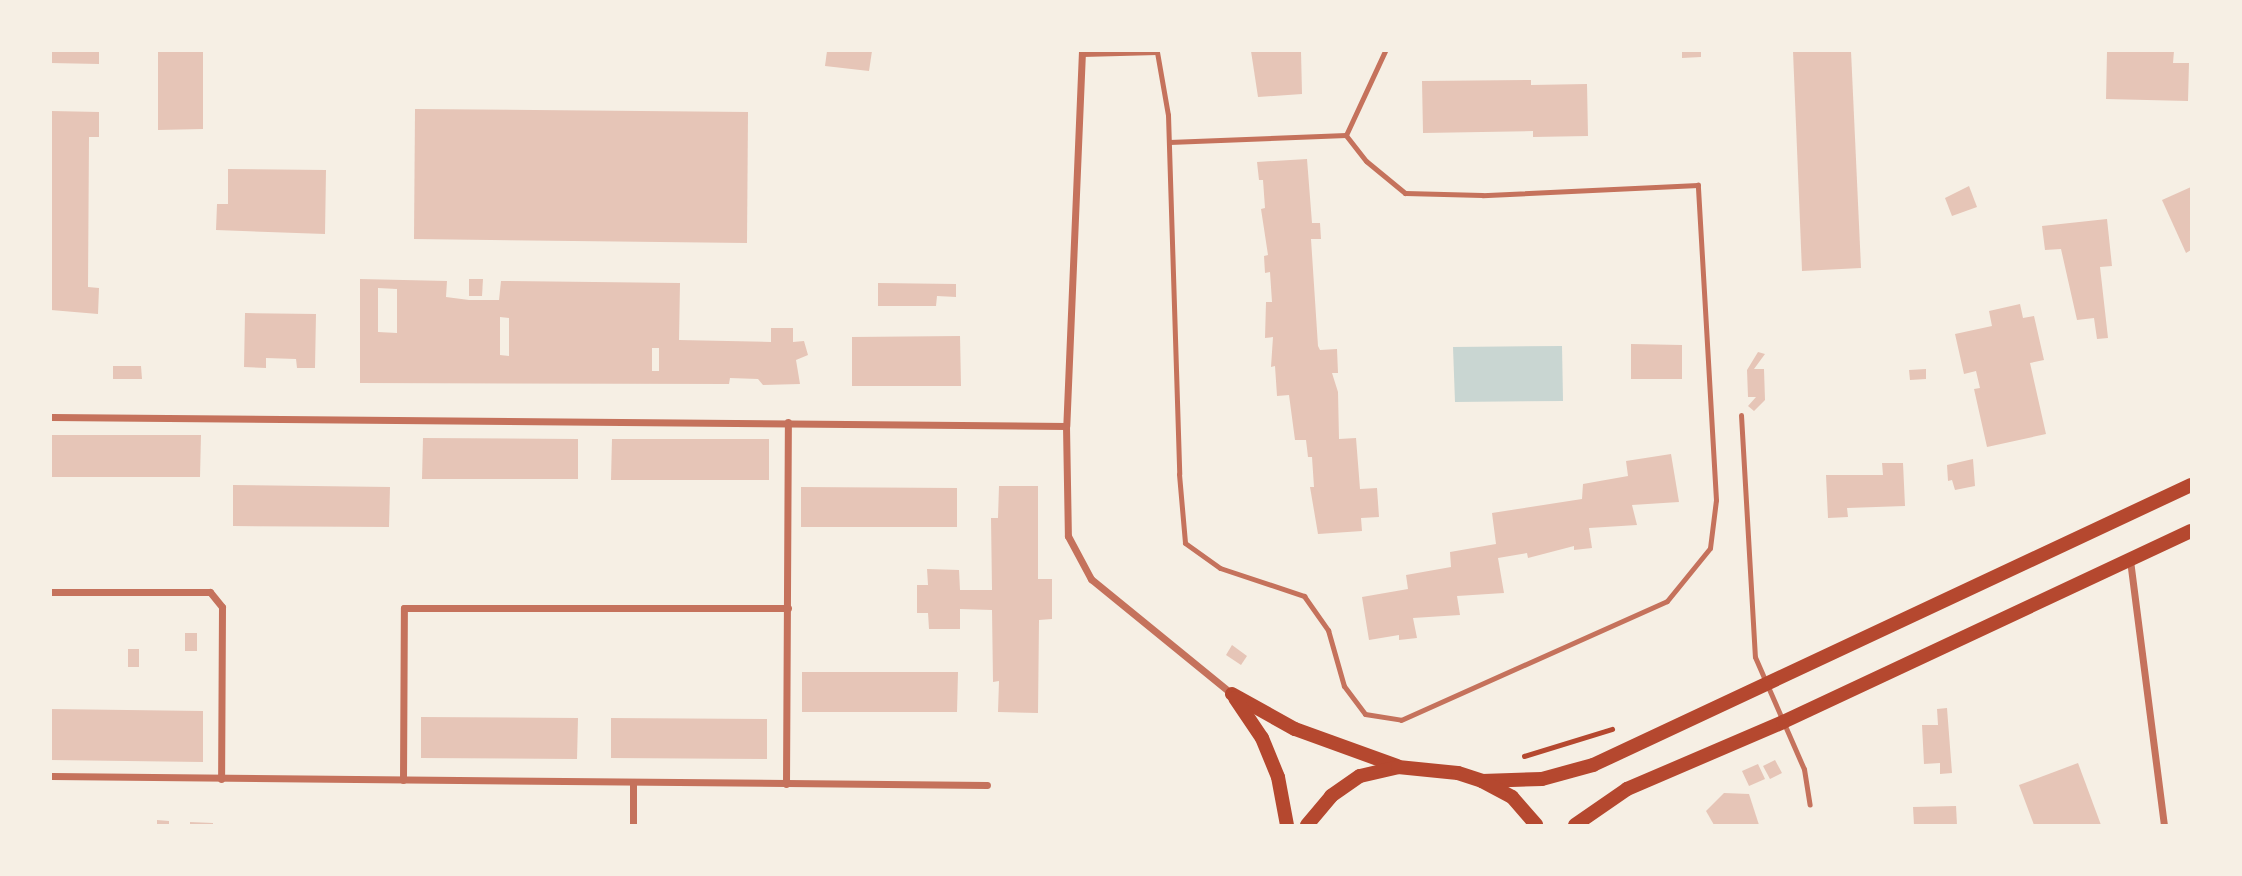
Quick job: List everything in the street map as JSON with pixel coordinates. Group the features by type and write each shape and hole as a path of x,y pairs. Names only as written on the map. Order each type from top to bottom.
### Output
{"main road":[{"path":"1482,781 1542,779 1593,765 2191,485"},
{"path":"1575,825 1627,789 1783,722 2191,531"},
{"path":"1232,694 1294,729 1398,767 1458,773 1482,781 1511,797 1536,825"},
{"path":"1232,694 1262,738 1278,777 1286,825"},
{"path":"1307,825 1331,796 1360,776 1398,767"}],"street":[{"path":"1082,52 1066,426 1068,536 1091,579 1232,694"},
{"path":"51,418 1066,426"},
{"path":"786,784 788,422"},
{"path":"2130,560 2164,825"},
{"path":"51,592 210,592 222,607 222,779"},
{"path":"403,780 404,608 788,608"},
{"path":"51,776 633,784 987,785"},
{"path":"633,784 633,825"}],"lane":[{"path":"1346,135 1385,51"},
{"path":"1082,52 1157,52 1169,142 1185,543 1220,568 1304,596 1328,630 1344,686 1365,714 1401,720 1667,601 1710,548 1716,500 1698,184 1482,195 1405,193 1366,161 1346,135"},
{"path":"1169,142 1346,135"},
{"path":"1741,415 1755,657 1804,769 1810,805"}],"path":[{"path":"1513,759 1621,725"}],"shaded area":[{"path":"1562,346 1563,401 1455,402 1453,347"}],"building":[{"path":"51,51 99,51 99,64 51,63"},
{"path":"158,51 203,51 203,129 158,130"},
{"path":"827,51 872,51 869,71 825,66"},
{"path":"1251,51 1301,51 1302,94 1258,97"},
{"path":"1682,51 1701,51 1701,57 1682,58"},
{"path":"1793,51 1851,51 1861,268 1802,271"},
{"path":"2107,51 2174,51 2173,63 2189,63 2188,101 2106,99"},
{"path":"1531,80 1531,85 1587,84 1588,136 1533,137 1533,131 1423,133 1422,81"},
{"path":"415,109 748,112 747,243 414,239"},
{"path":"51,111 99,112 99,137 89,137 88,287 99,288 98,314 51,310"},
{"path":"1307,159 1312,223 1320,223 1321,239 1311,239 1318,346 1320,350 1337,349 1338,373 1332,373 1338,392 1339,439 1356,438 1360,489 1377,488 1379,517 1361,518 1362,531 1318,534 1310,487 1314,487 1312,457 1308,457 1306,440 1295,440 1289,395 1277,396 1275,366 1271,367 1273,337 1265,338 1266,302 1272,302 1270,272 1265,273 1264,256 1268,255 1261,209 1265,208 1263,180 1259,180 1257,162"},
{"path":"228,169 326,170 325,234 216,230 217,204 228,204"},
{"path":"1969,186 1977,207 1952,216 1945,198"},
{"path":"2191,187 2191,250 2186,253 2162,200"},
{"path":"2107,219 2112,266 2100,267 2108,338 2097,339 2094,318 2077,320 2061,249 2045,250 2042,226"},
{"path":"360,279 447,281 446,297 469,300 499,300 501,281 680,283 679,340 771,342 771,328 793,328 793,342 804,341 808,355 796,360 800,384 763,385 758,379 730,378 729,384 360,383","holes":["378,288 397,289 397,333 378,332","500,317 509,318 509,356 500,355","652,348 659,348 659,371 652,371"]},
{"path":"469,279 483,279 482,296 469,296"},
{"path":"878,283 956,284 956,297 937,296 936,306 878,306"},
{"path":"2020,304 2023,318 2034,316 2044,360 2030,363 2046,434 1987,447 1974,389 1980,388 1976,371 1964,374 1955,334 1992,326 1989,311"},
{"path":"245,313 316,314 315,368 297,368 296,359 266,358 266,368 244,367"},
{"path":"960,336 961,386 852,386 852,337"},
{"path":"1631,344 1682,345 1682,379 1631,379"},
{"path":"1758,352 1765,354 1754,369 1764,369 1765,400 1754,411 1748,406 1756,397 1748,397 1747,370"},
{"path":"113,366 141,366 142,379 113,379"},
{"path":"1926,369 1926,379 1910,380 1909,370"},
{"path":"51,435 201,435 200,477 51,477"},
{"path":"423,438 578,439 578,479 422,479"},
{"path":"612,439 769,439 769,480 611,480"},
{"path":"1671,454 1679,502 1632,505 1637,525 1589,528 1592,548 1574,550 1574,546 1528,558 1527,553 1498,558 1504,593 1457,596 1460,615 1413,618 1417,638 1399,640 1399,635 1369,640 1362,597 1408,589 1406,575 1451,567 1450,552 1496,544 1492,513 1582,499 1583,484 1628,476 1626,461"},
{"path":"1973,459 1975,486 1955,490 1952,480 1948,481 1947,465"},
{"path":"1882,463 1903,463 1905,506 1847,508 1848,517 1828,518 1826,475 1883,475"},
{"path":"233,485 390,487 389,527 233,526"},
{"path":"999,486 1038,486 1038,579 1052,579 1052,619 1039,620 1038,713 998,712 999,681 993,682 992,610 960,609 960,629 929,629 928,613 917,613 917,585 928,585 927,569 959,570 960,590 992,590 991,518 998,518"},
{"path":"801,487 957,488 957,527 801,527"},
{"path":"185,633 197,633 197,651 185,651"},
{"path":"1232,645 1247,656 1241,665 1226,655"},
{"path":"128,649 139,649 139,667 128,667"},
{"path":"802,672 958,672 957,712 802,712"},
{"path":"1947,708 1952,773 1940,774 1940,763 1924,764 1922,725 1938,725 1937,709"},
{"path":"51,709 203,711 203,762 51,760"},
{"path":"421,717 578,718 577,759 421,758"},
{"path":"611,718 767,719 767,759 611,758"},
{"path":"1775,760 1782,773 1770,779 1763,766"},
{"path":"2078,763 2101,825 2034,825 2019,785"},
{"path":"1758,764 1765,779 1749,786 1742,771"},
{"path":"1724,793 1749,794 1759,825 1714,825 1706,811"},
{"path":"1956,806 1957,825 1914,825 1913,807"},
{"path":"157,820 169,821 169,825 157,825"},
{"path":"190,822 213,823 213,825 190,825"}]}
